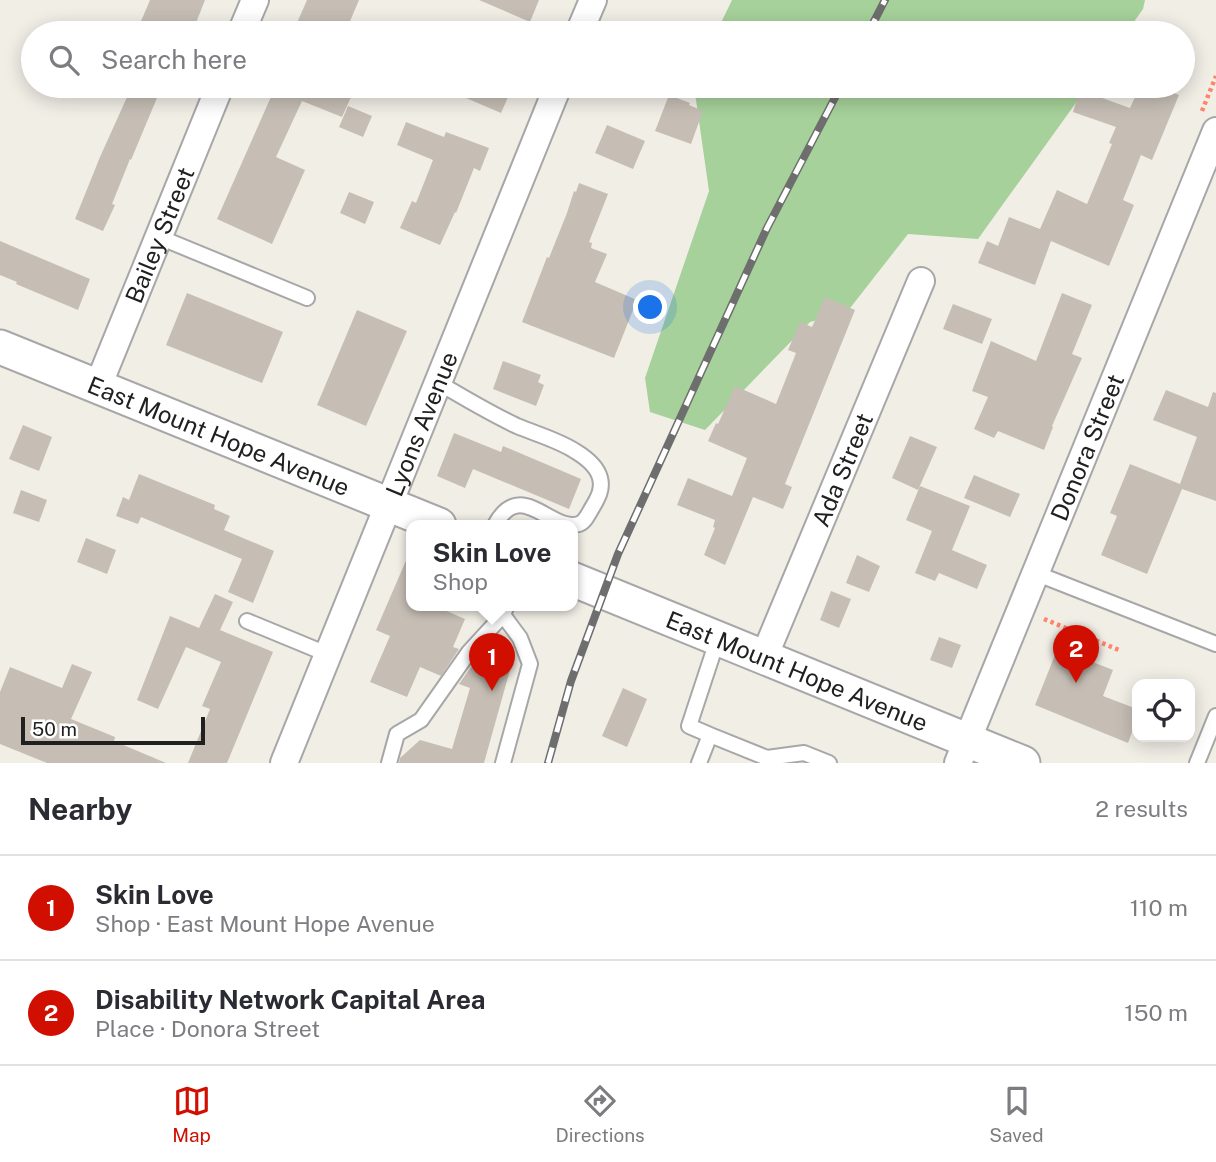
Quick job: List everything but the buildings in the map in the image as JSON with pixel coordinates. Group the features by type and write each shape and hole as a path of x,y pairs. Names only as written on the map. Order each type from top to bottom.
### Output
{"street":[{"path":"246,21 255,0"},
{"path":"584,21 593,0"},
{"name":"Bailey Street","path":"99,386 215,98"},
{"name":"Lyons Avenue","path":"284,763 553,98"},
{"name":"Donora Street","path":"962,751 1216,131"},
{"name":"Ada Street","path":"764,657 921,281"},
{"name":"East Mount Hope Avenue","path":"0,347 427,520"},
{"name":"East Mount Hope Avenue","path":"578,581 764,657 962,751 1023,763"}],"lane":[{"path":"159,237 307,298"},
{"path":"437,382 514,424 575,451 593,465 600,474 602,486 598,499 585,519 578,524"},
{"path":"498,520 503,512 518,506 534,508 557,520"},
{"path":"1035,573 1216,644"},
{"path":"389,763 397,734 421,720 469,652 504,611"},
{"path":"503,763 530,664 506,611"},
{"path":"247,621 327,654"},
{"path":"718,638 689,726 767,758 804,753 829,763"},
{"path":"1197,763 1216,716"},
{"path":"699,763 710,735"}],"path":[{"path":"1020,610 1119,650"}],"green space":[{"path":"732,0 1145,0 1143,9 1134,21 722,21"},
{"path":"696,98 1079,98 978,239 908,234 847,312 810,322 705,430 650,412 645,378 709,191"}],"railway":[{"path":"874,21 885,0"},
{"path":"548,763 571,681 618,554 767,228 835,98"}],"place":[{"name":"Disability Network Capital Area","path":"1076,683"},
{"name":"Skin Love","path":"492,691"}]}
